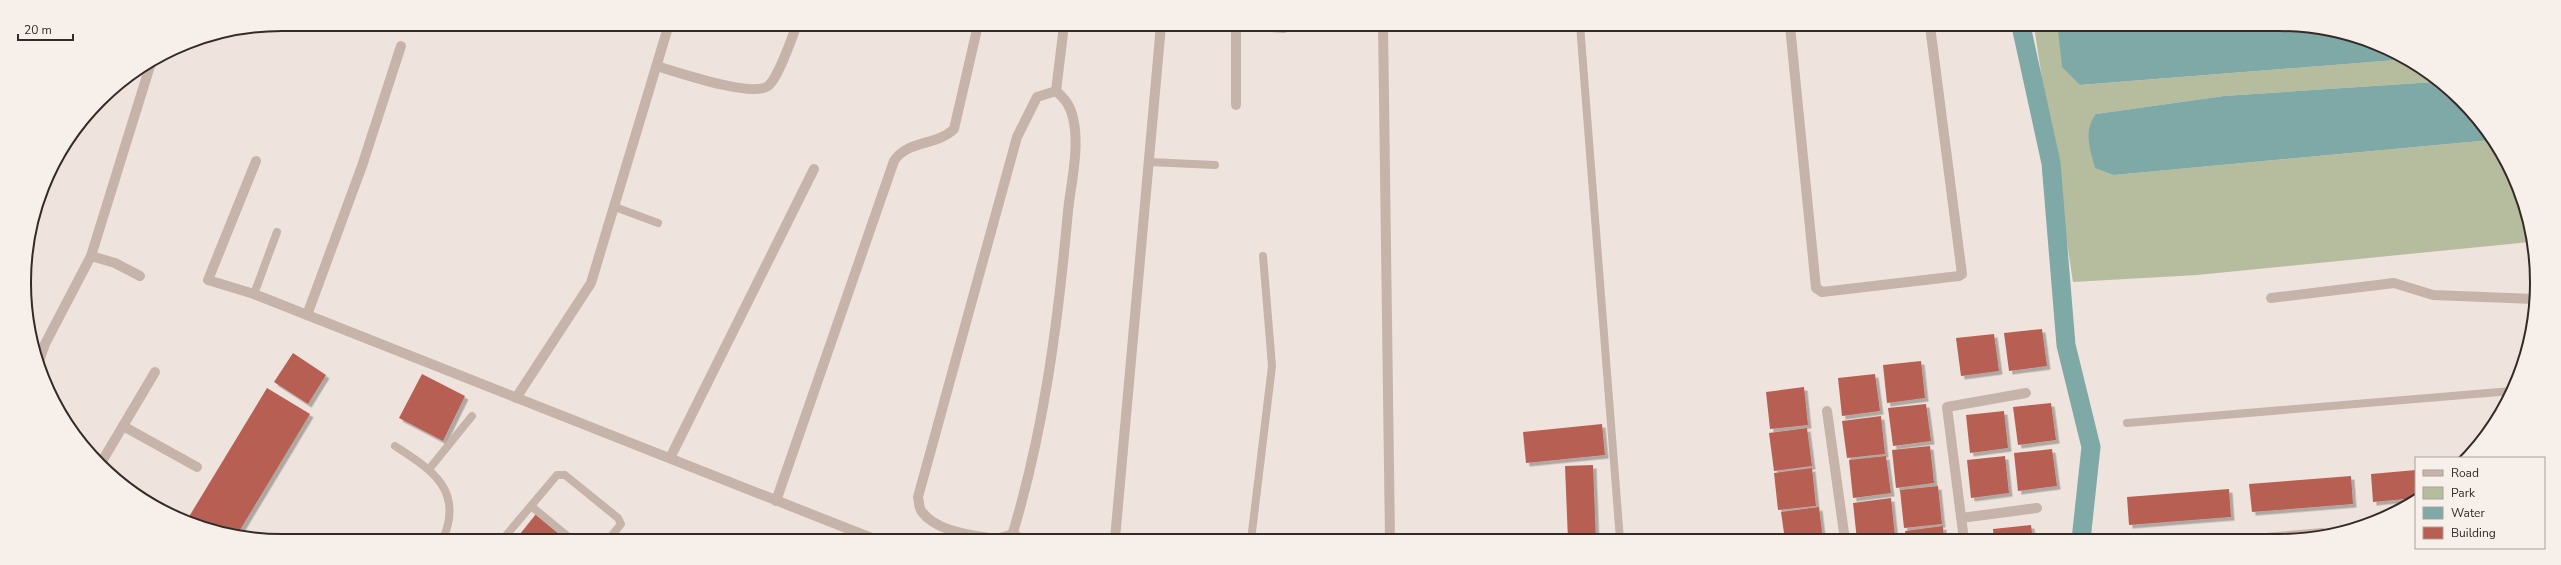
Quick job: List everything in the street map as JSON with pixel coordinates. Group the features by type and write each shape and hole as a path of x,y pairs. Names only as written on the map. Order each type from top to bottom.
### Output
{"street":[{"path":"516,398 591,283 667,31"},
{"path":"657,66 739,89 763,88 773,80 794,31"},
{"path":"776,501 894,161 899,154 908,148 944,137 954,129 977,31"},
{"path":"1056,91 1063,31"},
{"path":"1116,534 1160,31"},
{"path":"1236,31 1236,105"},
{"path":"1383,31 1390,534"},
{"path":"1790,31 1816,288 1822,292 1959,276 1962,274 1931,31"},
{"path":"307,315 362,166 401,46"},
{"path":"42,355 91,256 149,70"},
{"path":"1013,534 1034,456 1054,349 1075,146 1074,119 1067,101 1056,91"},
{"path":"972,534 949,529 932,522 920,511 918,497 1017,137 1037,97 1056,91"},
{"path":"256,161 208,280 254,294 861,534"},
{"path":"670,458 814,169"},
{"path":"91,256 115,263 140,276"},
{"path":"2271,298 2394,283 2433,295 2529,299"},
{"path":"104,459 155,372"},
{"path":"1963,534 1946,407 2026,393"},
{"path":"1827,411 1843,534"},
{"path":"123,426 197,467"},
{"path":"1961,518 2037,508"}],"lane":[{"path":"1580,31 1620,534"},
{"path":"1149,162 1215,165"},
{"path":"615,207 658,223"},
{"path":"254,294 277,232"},
{"path":"1252,534 1272,366 1264,256"},
{"path":"2127,423 2505,392"},
{"path":"430,468 472,416"},
{"path":"395,446 430,468 448,494 451,509 449,525 445,534"},
{"path":"507,534 556,475 565,475 618,518 621,524 614,534"},
{"path":"531,506 565,534"}],"green space":[{"path":"2035,31 2058,31 2081,85 2395,60 2431,82 2224,96 2096,114 2114,175 2486,140 2511,186 2517,202 2527,242 2197,275 2073,282"}],"water":[{"path":"2058,31 2278,31 2311,33 2359,44 2395,60 2080,85 2062,67"},
{"path":"2431,82 2468,117 2486,140 2114,175 2095,168 2090,147 2089,134 2092,120 2096,114 2224,96"}],"building":[{"path":"2042,329 2047,366 2009,371 2004,333"},
{"path":"1994,334 1999,371 1961,376 1956,338"},
{"path":"293,353 326,375 308,404 274,382"},
{"path":"1921,361 1925,398 1887,403 1883,365"},
{"path":"422,374 465,396 443,441 399,418"},
{"path":"1875,374 1880,411 1842,416 1838,378"},
{"path":"1804,387 1808,425 1770,429 1766,392"},
{"path":"267,388 310,414 240,530 202,521 189,516"},
{"path":"2051,403 2056,440 2018,445 2013,407"},
{"path":"1926,404 1931,441 1893,446 1888,408"},
{"path":"2004,411 2008,448 1970,453 1966,415"},
{"path":"1881,416 1885,454 1847,458 1842,421"},
{"path":"1602,424 1605,455 1526,463 1523,432"},
{"path":"1807,428 1812,466 1774,471 1769,433"},
{"path":"1930,446 1934,483 1896,488 1892,450"},
{"path":"2052,449 2057,486 2018,491 2014,453"},
{"path":"1886,456 1891,493 1853,498 1849,460"},
{"path":"2005,456 2009,493 1971,498 1967,460"},
{"path":"1593,465 1596,534 1568,534 1565,466"},
{"path":"1812,468 1816,506 1778,510 1774,473"},
{"path":"2415,470 2415,494 2406,499 2373,502 2371,474"},
{"path":"2351,476 2353,504 2252,512 2249,484"},
{"path":"1938,486 1942,524 1904,528 1900,490"},
{"path":"2229,489 2231,517 2129,525 2127,497"},
{"path":"1891,498 1895,534 1856,534 1853,503"},
{"path":"1819,507 1822,534 1784,534 1781,512"},
{"path":"536,514 562,534 520,534"},
{"path":"2031,525 2032,534 1993,534 1993,529"},
{"path":"1943,526 1944,534 1905,534 1905,531"}],"waterway":[{"path":"2022,31 2051,163 2066,345 2091,447 2082,534"}]}
